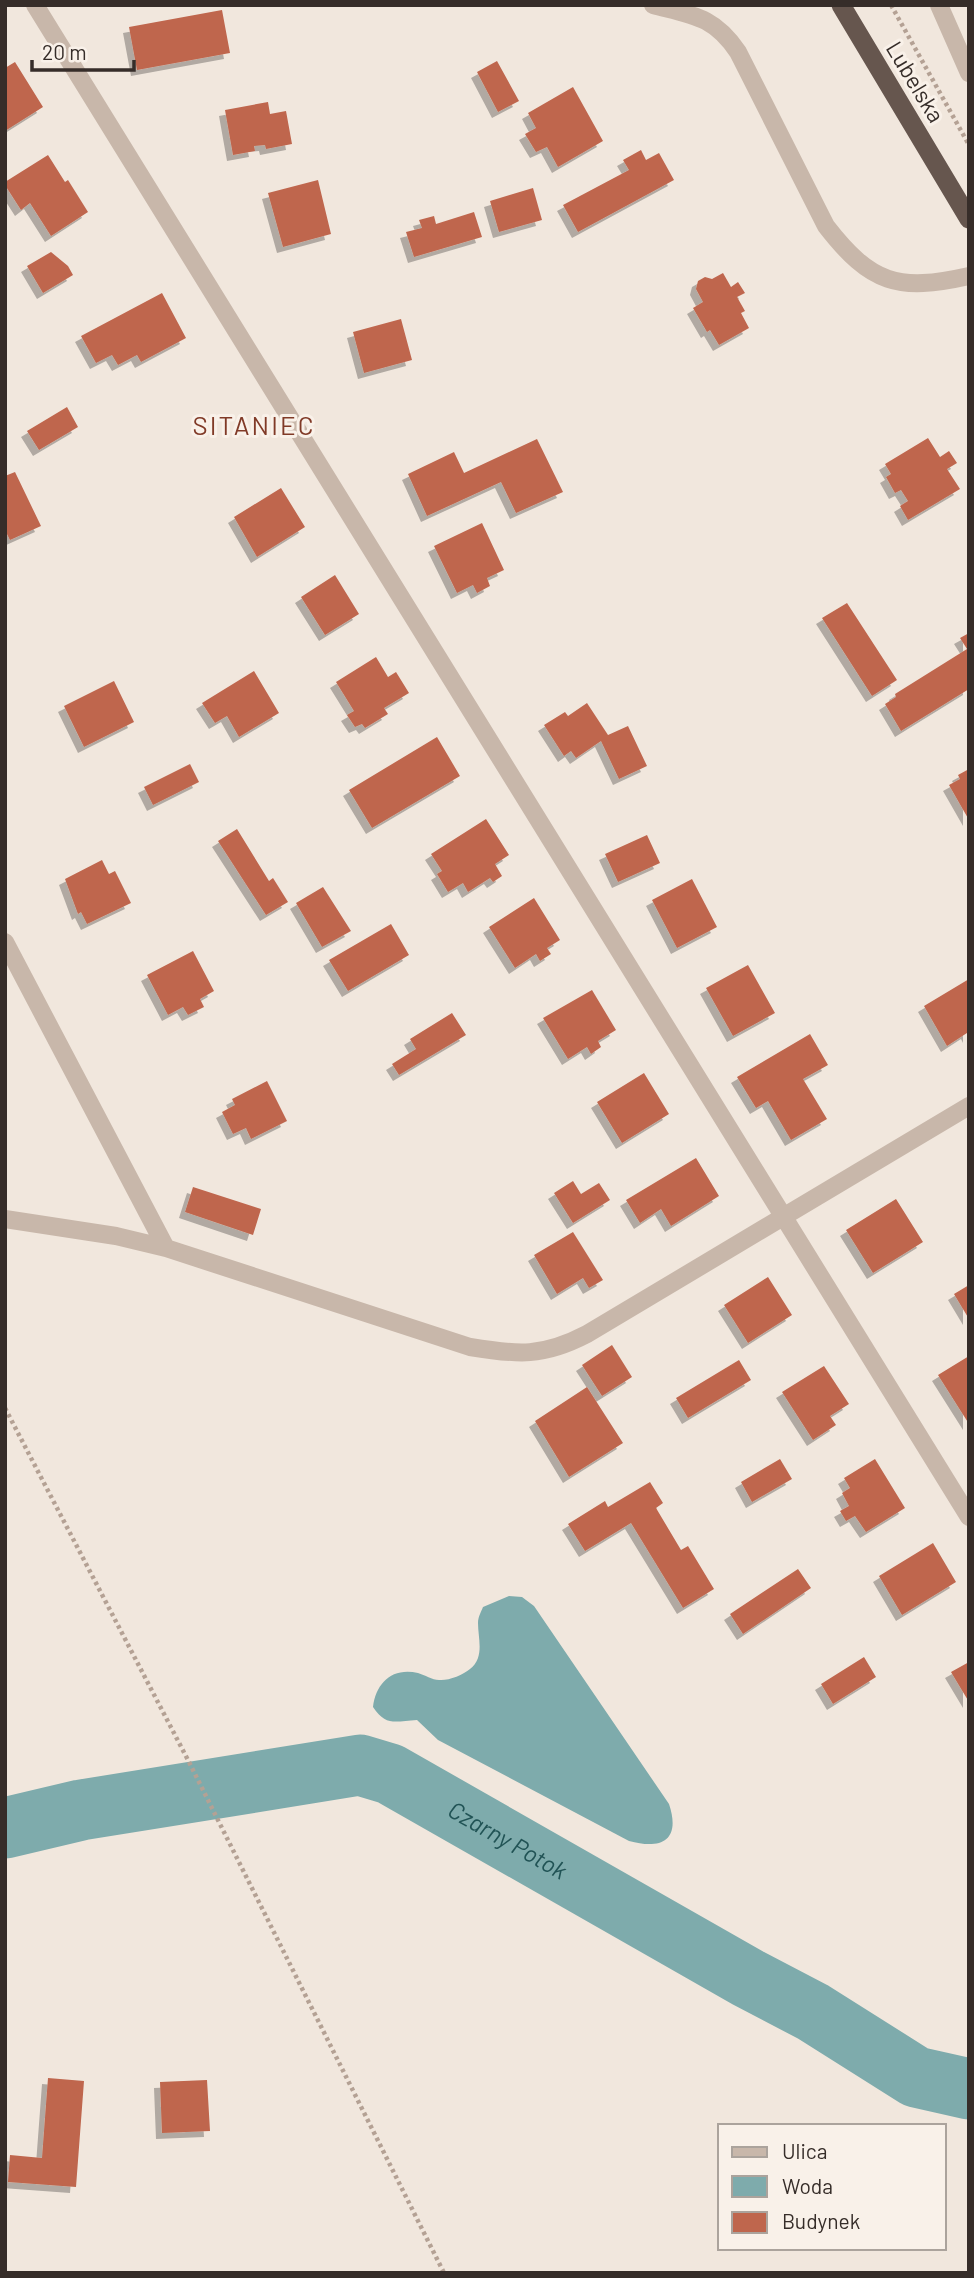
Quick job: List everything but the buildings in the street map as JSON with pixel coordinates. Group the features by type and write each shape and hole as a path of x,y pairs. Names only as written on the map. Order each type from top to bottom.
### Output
{"highway":[{"name":"Lubelska","path":"841,5 969,219"}],"street":[{"path":"35,5 969,1517"},
{"path":"653,5 715,24 729,38 827,226 840,244 867,267 893,281 922,285 969,276"},
{"path":"939,5 969,73"},
{"path":"5,942 166,1248"},
{"path":"5,1219 116,1236 166,1248 470,1347 499,1352 532,1353 561,1348 587,1334 969,1106"}],"path":[{"path":"891,5 969,145"},
{"path":"5,1408 189,1762 444,2273"}],"water":[{"path":"509,1596 522,1597 534,1606 669,1804 672,1826 666,1839 651,1844 629,1841 438,1740 417,1720 387,1720 373,1707 382,1684 400,1672 418,1673 443,1680 470,1669 478,1659 478,1621 483,1607"}],"waterway":[{"name":"Czarny Potok","path":"5,1828 81,1810 360,1765 390,1774 748,1978 813,2012 916,2077 969,2089"}],"district":[{"name":"SITANIEC","path":"254,426"}]}
